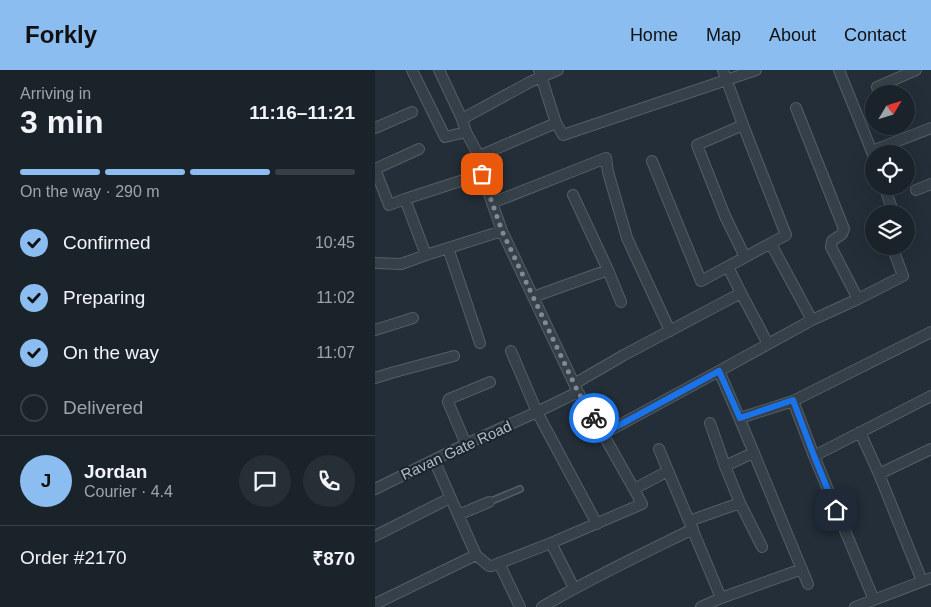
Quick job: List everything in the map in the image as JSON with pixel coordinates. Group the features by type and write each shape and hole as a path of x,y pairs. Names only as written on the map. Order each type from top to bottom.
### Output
{"street":[{"path":"412,70 445,137 466,132"},
{"path":"434,460 475,555 489,566 551,543 642,504 576,388 502,231 482,174 479,156 466,132 462,119 439,70"},
{"path":"462,119 531,82 540,73 558,70"},
{"path":"652,161 701,282 786,235 723,70"},
{"path":"540,73 556,123 563,135 756,70"},
{"path":"839,70 869,145"},
{"path":"879,85 916,70"},
{"path":"796,108 844,229 842,234 831,241 831,247 859,299"},
{"path":"375,128 411,112"},
{"path":"479,156 556,123"},
{"path":"743,125 697,145 725,216 745,257"},
{"path":"893,145 931,128"},
{"path":"419,150 375,169 389,205 482,174"},
{"path":"492,203 606,158 608,172 627,238 670,330"},
{"path":"916,190 931,184"},
{"path":"573,195 621,302"},
{"path":"405,199 426,255"},
{"path":"375,263 401,264 502,231"},
{"path":"771,244 812,320"},
{"path":"448,248 480,343"},
{"path":"603,434 812,320 859,299 903,276 895,255"},
{"path":"728,267 769,344"},
{"path":"533,297 607,270"},
{"name":"Ravan Gate Road","path":"375,489 466,444 537,412 624,355 741,293"},
{"path":"375,330 413,318"},
{"path":"740,418 793,400 931,332"},
{"path":"511,351 537,412 597,524"},
{"path":"375,378 455,356"},
{"path":"719,371 808,584"},
{"path":"466,444 448,402 490,382"},
{"path":"814,456 931,396"},
{"path":"793,400 814,456 874,600"},
{"path":"710,423 725,466 762,547"},
{"path":"855,607 927,579 860,432"},
{"path":"659,449 721,598"},
{"path":"879,474 931,450"},
{"path":"725,466 753,453"},
{"path":"634,489 669,471"},
{"path":"375,536 450,498"},
{"path":"458,515 489,502"},
{"path":"543,607 574,588 691,525 741,503"},
{"path":"551,543 574,588"},
{"path":"375,604 475,555"},
{"path":"499,563 520,607"},
{"path":"701,607 801,569"}],"lane":[{"path":"489,502 520,489"}],"way so far":[{"path":"482,174 502,231 578,392 594,418"}],"route":[{"path":"594,418 603,434 719,371 740,418 793,400 836,510"}]}
